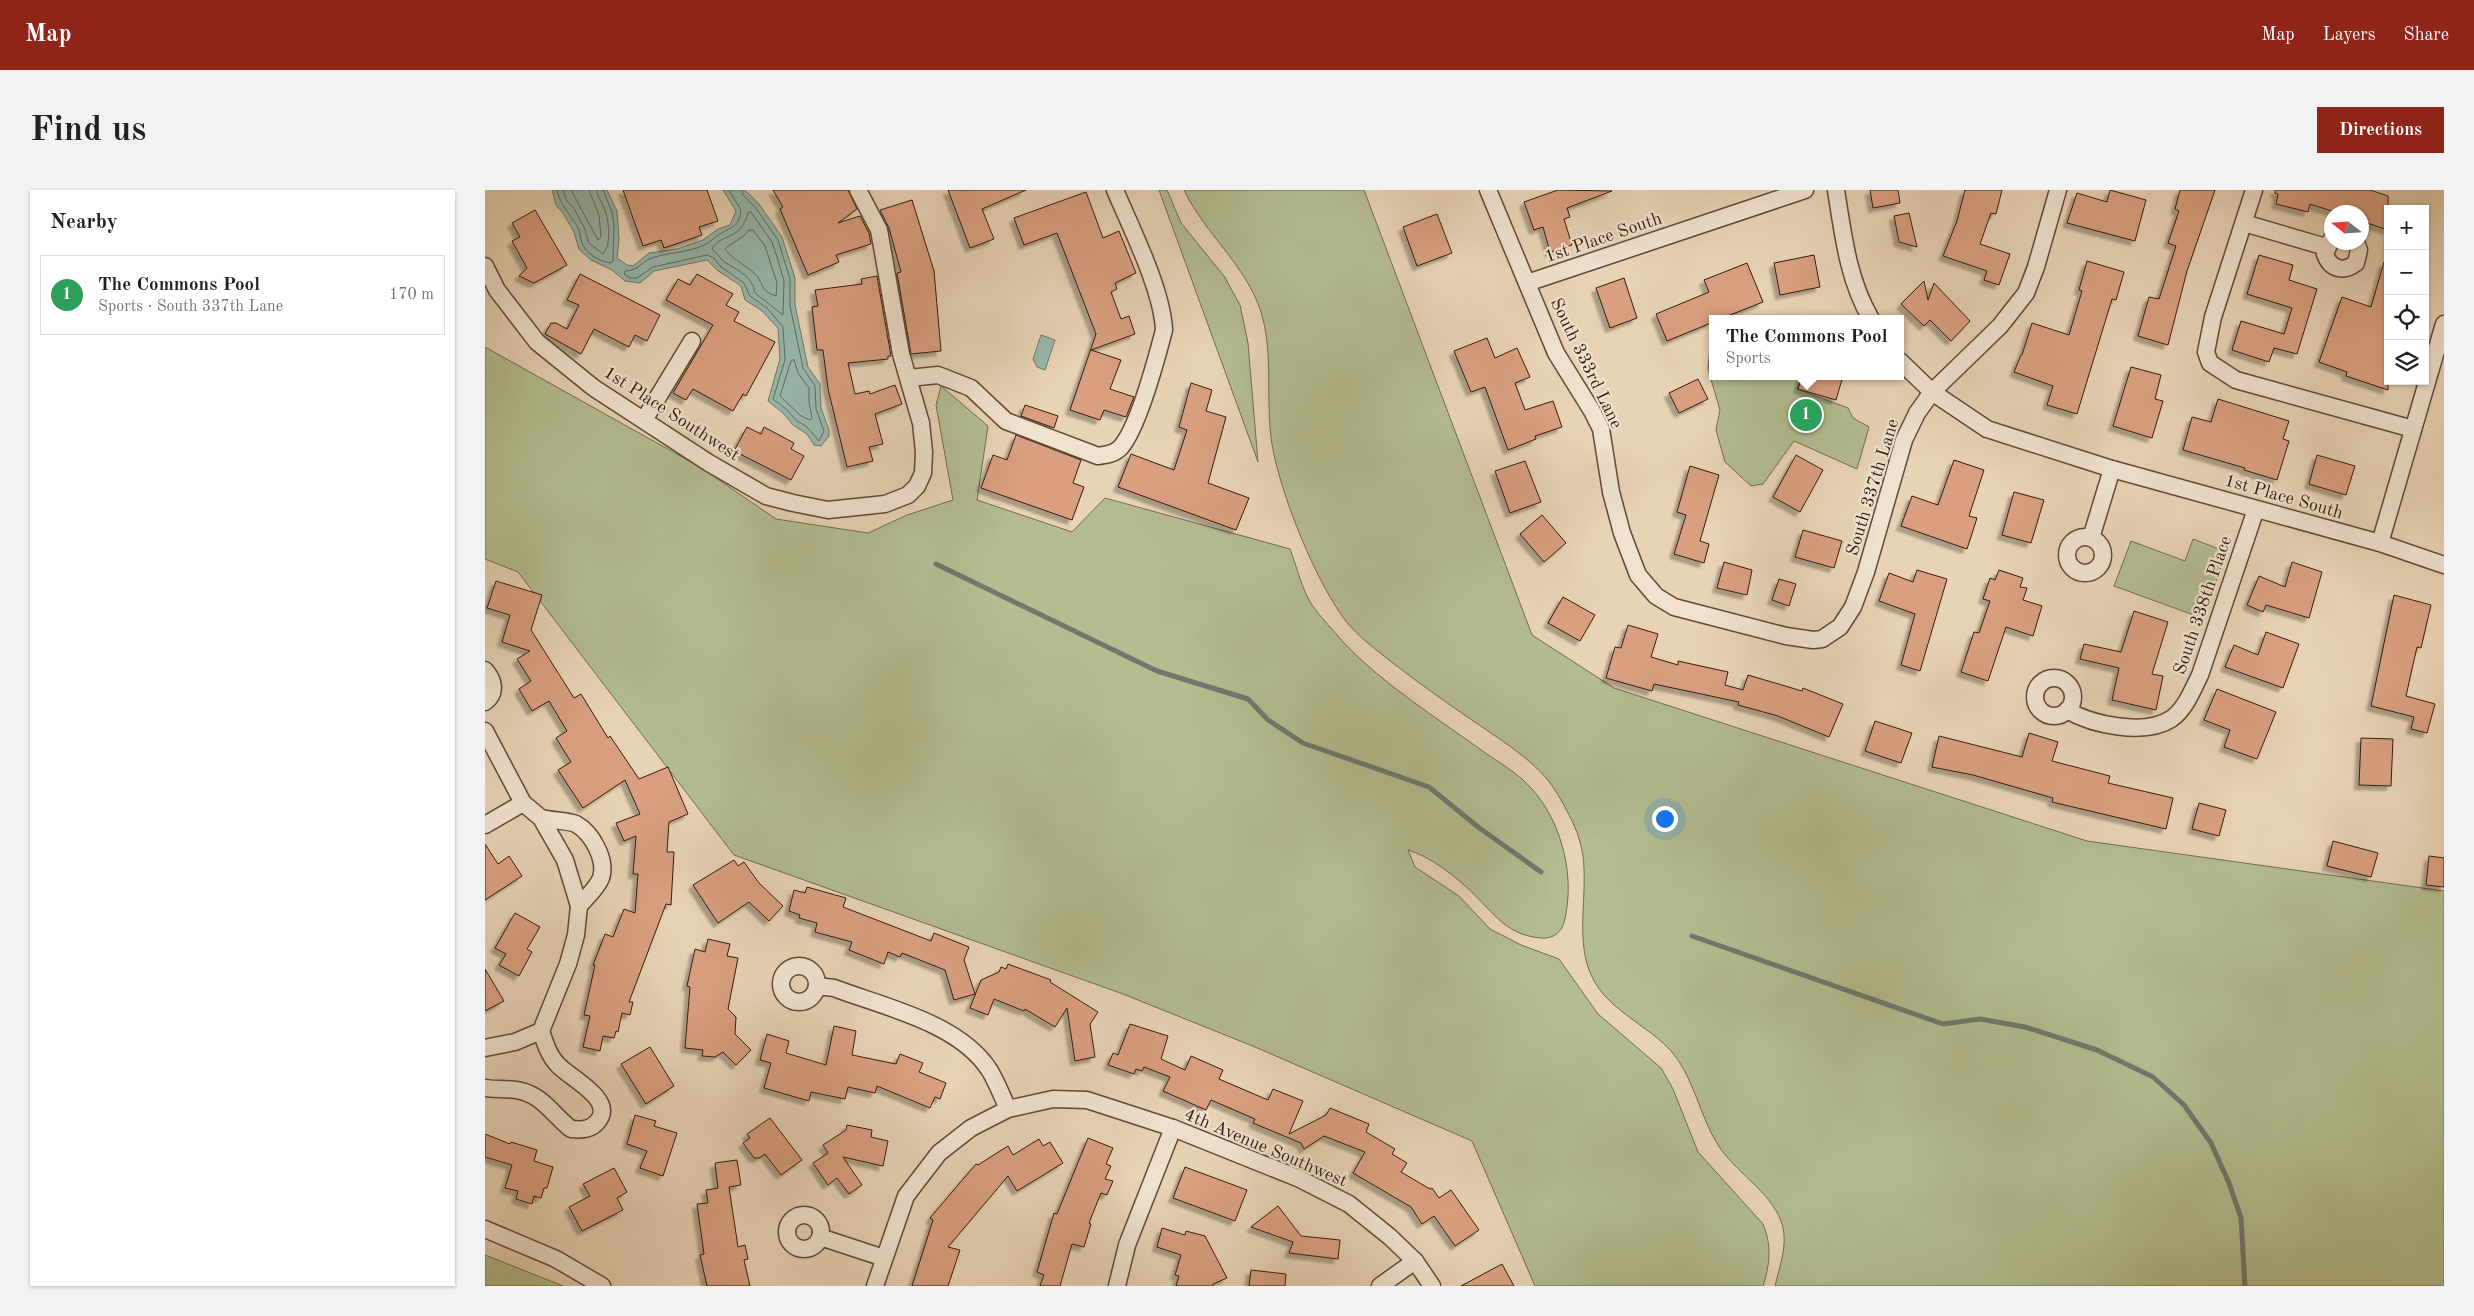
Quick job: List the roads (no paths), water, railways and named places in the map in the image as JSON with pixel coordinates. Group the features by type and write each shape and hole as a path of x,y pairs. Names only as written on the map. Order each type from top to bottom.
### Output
{"street":[{"name":"1st Place Southwest","path":"485,266 497,290 537,342 594,388 709,464 766,496 828,510 885,504 907,495 917,486 923,473 924,452 921,423 901,354 879,230 858,190"},
{"path":"909,378 938,375 971,388 1006,420 1098,456 1110,454 1120,448 1136,420 1164,330 1163,317 1145,262 1115,190"},
{"name":"South 333rd Lane","path":"1488,190 1556,353 1593,410 1601,430 1609,483 1622,533 1638,575 1647,588 1663,602 1674,607 1786,636 1821,640 1839,627"},
{"name":"1st Place South","path":"1527,283 1805,190"},
{"path":"1836,190 1847,253 1855,282 1869,315"},
{"name":"South 337th Lane","path":"1839,627 1853,607 1866,572 1904,440 1913,419 1932,392 2000,326 2025,293 2036,267 2058,190"},
{"path":"2254,190 2213,316 2206,352 2210,363 2236,380 2413,429"},
{"path":"2244,223 2324,242"},
{"path":"2326,250 2325,254 2331,265 2344,269 2356,263 2359,257 2359,250"},
{"path":"2380,543 2444,324"},
{"path":"643,420 692,341"},
{"name":"1st Place South","path":"1904,365 1932,392 1987,428 2112,469 2380,543 2444,565"},
{"path":"2091,538 2112,469"},
{"name":"South 338th Place","path":"2067,710 2078,716 2126,728 2150,728 2171,719 2187,700 2201,675 2256,509"},
{"path":"485,670 490,675 493,688 492,694 485,702"},
{"path":"485,731 523,803 541,818 565,860 579,906 576,935 568,964 541,1031 552,1058 595,1095 601,1103 603,1110 600,1119 595,1125 588,1129 571,1129 531,1094 521,1091 485,1088"},
{"path":"485,825 523,803"},
{"path":"541,818 575,824 584,830 596,847 602,868 601,878 579,906"},
{"path":"817,986 834,988 942,1028 972,1050 989,1070 1009,1109"},
{"path":"485,1048 515,1042 541,1031"},
{"name":"4th Avenue Southwest","path":"875,1286 906,1196 939,1152 971,1128 1009,1109 1053,1099 1087,1100 1173,1128 1300,1179 1349,1204 1390,1237 1415,1261 1432,1286"},
{"path":"1117,1286 1127,1245 1173,1128"},
{"path":"485,1228 556,1259 602,1286"},
{"path":"820,1237 884,1258"},
{"path":"1380,1286 1415,1261"}],"water":[{"path":"552,190 607,190 617,211 619,239 617,258 627,265 633,266 649,253 677,249 703,240 718,229 730,225 736,211 723,190 745,190 759,204 782,237 795,278 795,305 808,367 820,384 821,408 829,430 829,436 821,446 814,445 807,434 793,425 783,413 768,401 780,359 778,328 761,310 745,300 741,286 717,270 707,260 654,271 640,283 625,281 612,270 591,260 579,249 574,232 556,205"},
{"path":"1041,335 1055,340 1045,370 1037,367 1033,359"},
{"path":"1800,407 1807,412 1818,413 1821,421 1812,425 1797,422 1792,416 1793,410"}],"waterway":[{"path":"936,564 1157,671 1248,699 1268,720 1303,743 1429,787 1478,827 1541,872"},
{"path":"1692,936 1943,1024 1980,1019 2025,1027 2097,1050 2153,1077 2184,1105 2211,1143 2229,1183 2241,1218 2245,1286"}],"place":[{"name":"The Commons Pool","path":"1806,415"}]}
